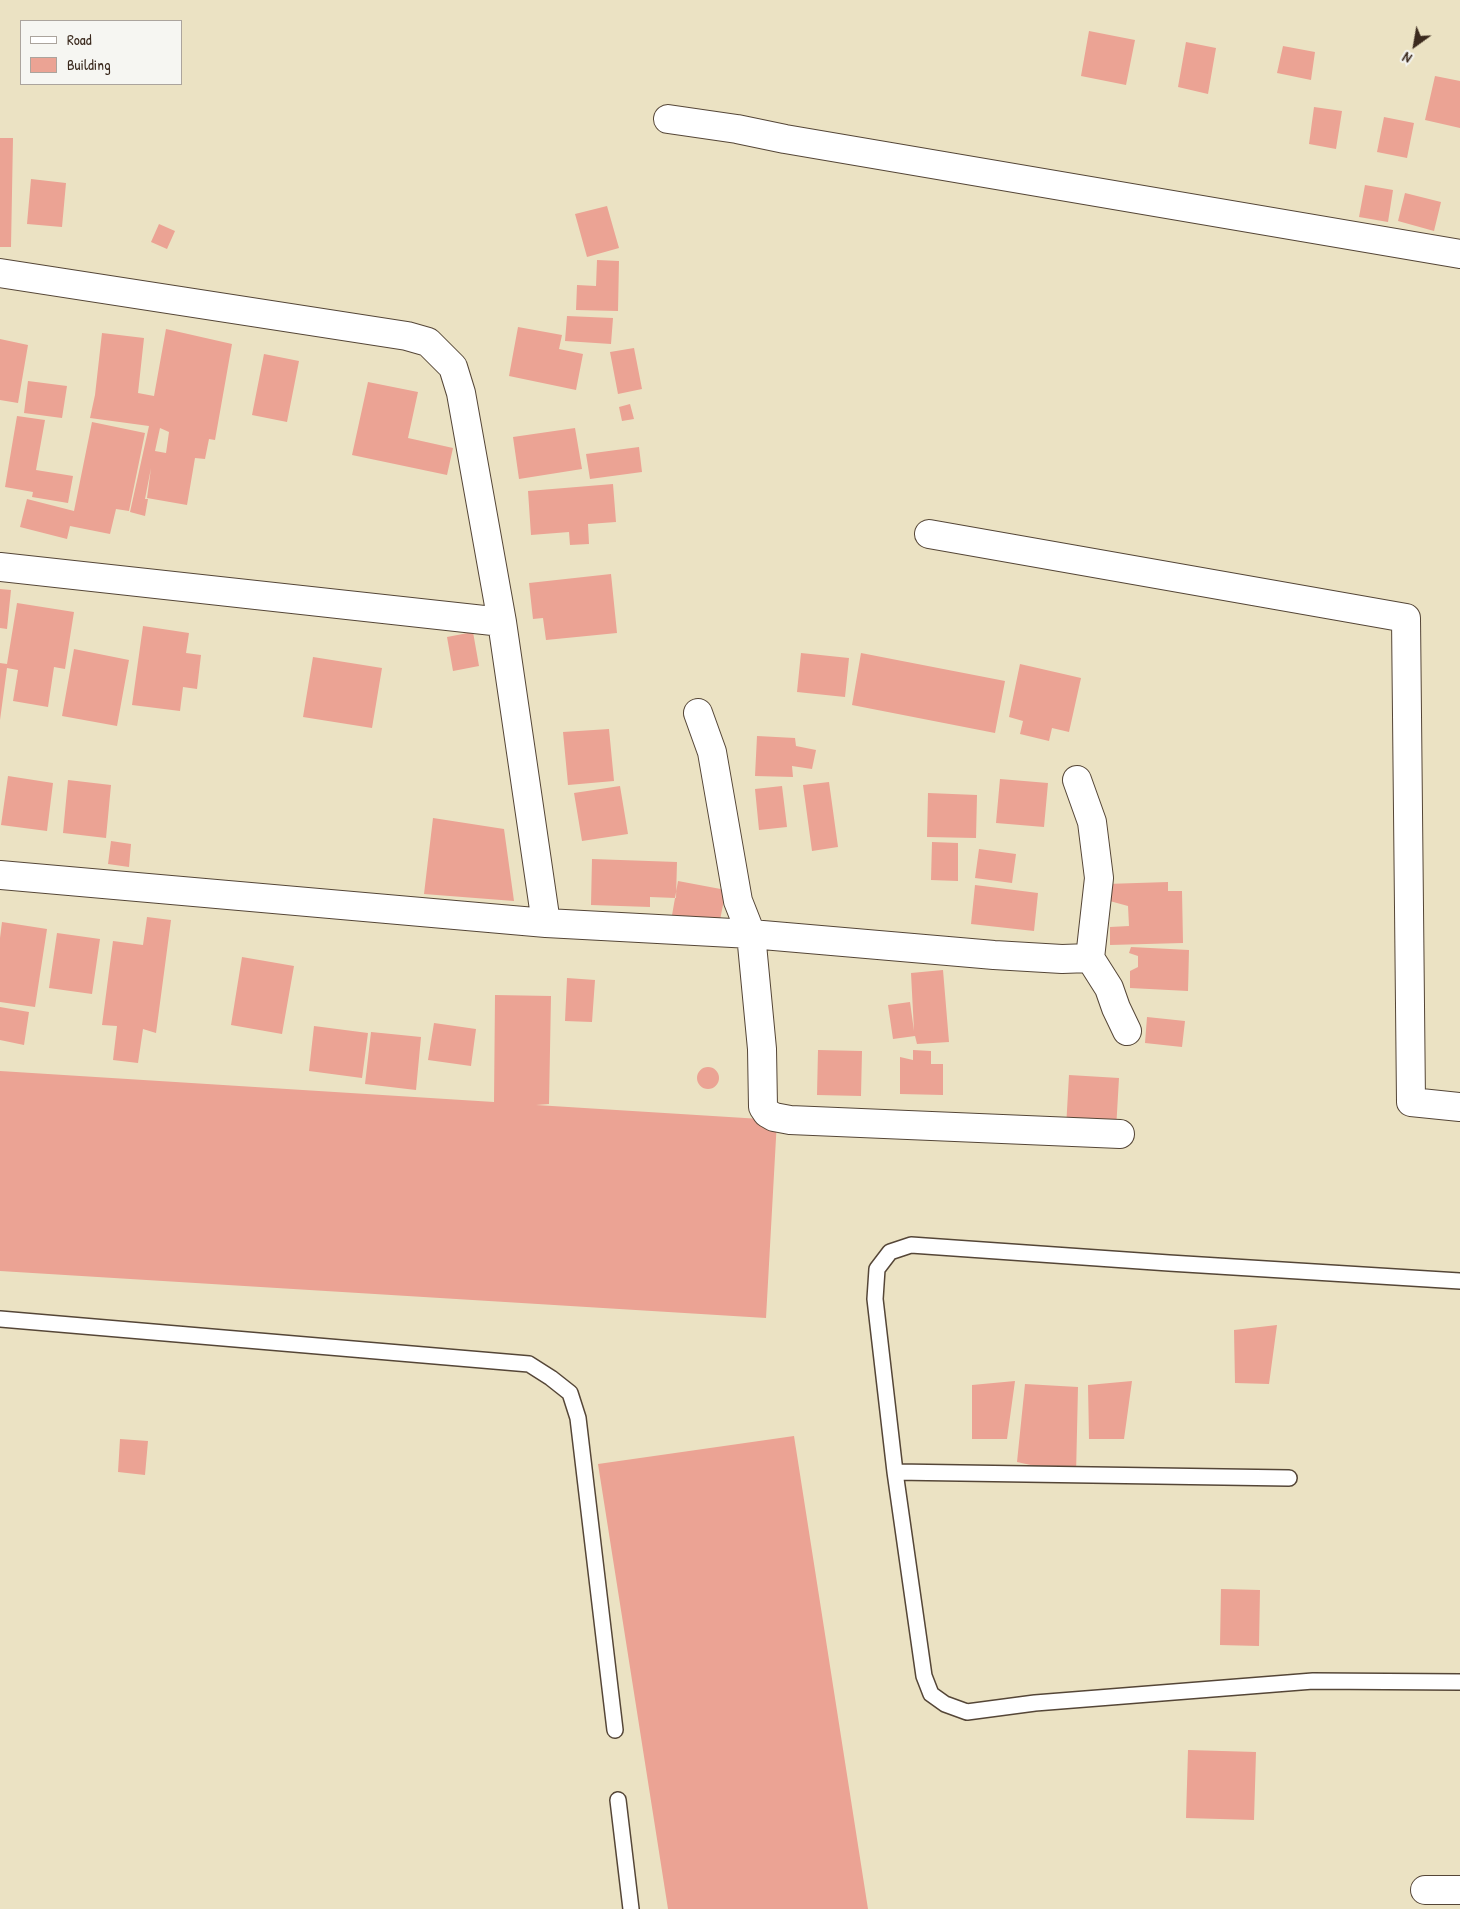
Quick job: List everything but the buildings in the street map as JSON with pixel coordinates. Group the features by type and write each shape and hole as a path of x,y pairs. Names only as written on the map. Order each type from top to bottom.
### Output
{"street":[{"path":"668,119 737,128 804,142 1460,254"},
{"path":"0,272 407,336 428,342 453,367 460,393 502,622 546,923"},
{"path":"929,534 1406,618 1411,1102 1460,1107"},
{"path":"0,567 502,622"},
{"path":"698,713 712,752 738,901 751,934 762,1049 763,1107 767,1113 774,1117 790,1120 1120,1134"},
{"path":"1077,780 1092,822 1099,878 1090,958 1109,988 1127,1031"},
{"path":"0,875 546,923 751,934 994,955 1062,959 1090,958"},
{"path":"1425,1890 1460,1890"}],"lane":[{"path":"1460,1281 911,1245 890,1252 877,1269 874,1299 895,1472 924,1676 932,1694 945,1704 967,1712 1035,1703 1313,1681 1460,1682"},
{"path":"0,1319 530,1364 551,1378 570,1393 578,1418 615,1730"},
{"path":"895,1472 1289,1478"},
{"path":"618,1800 632,1909"}]}
